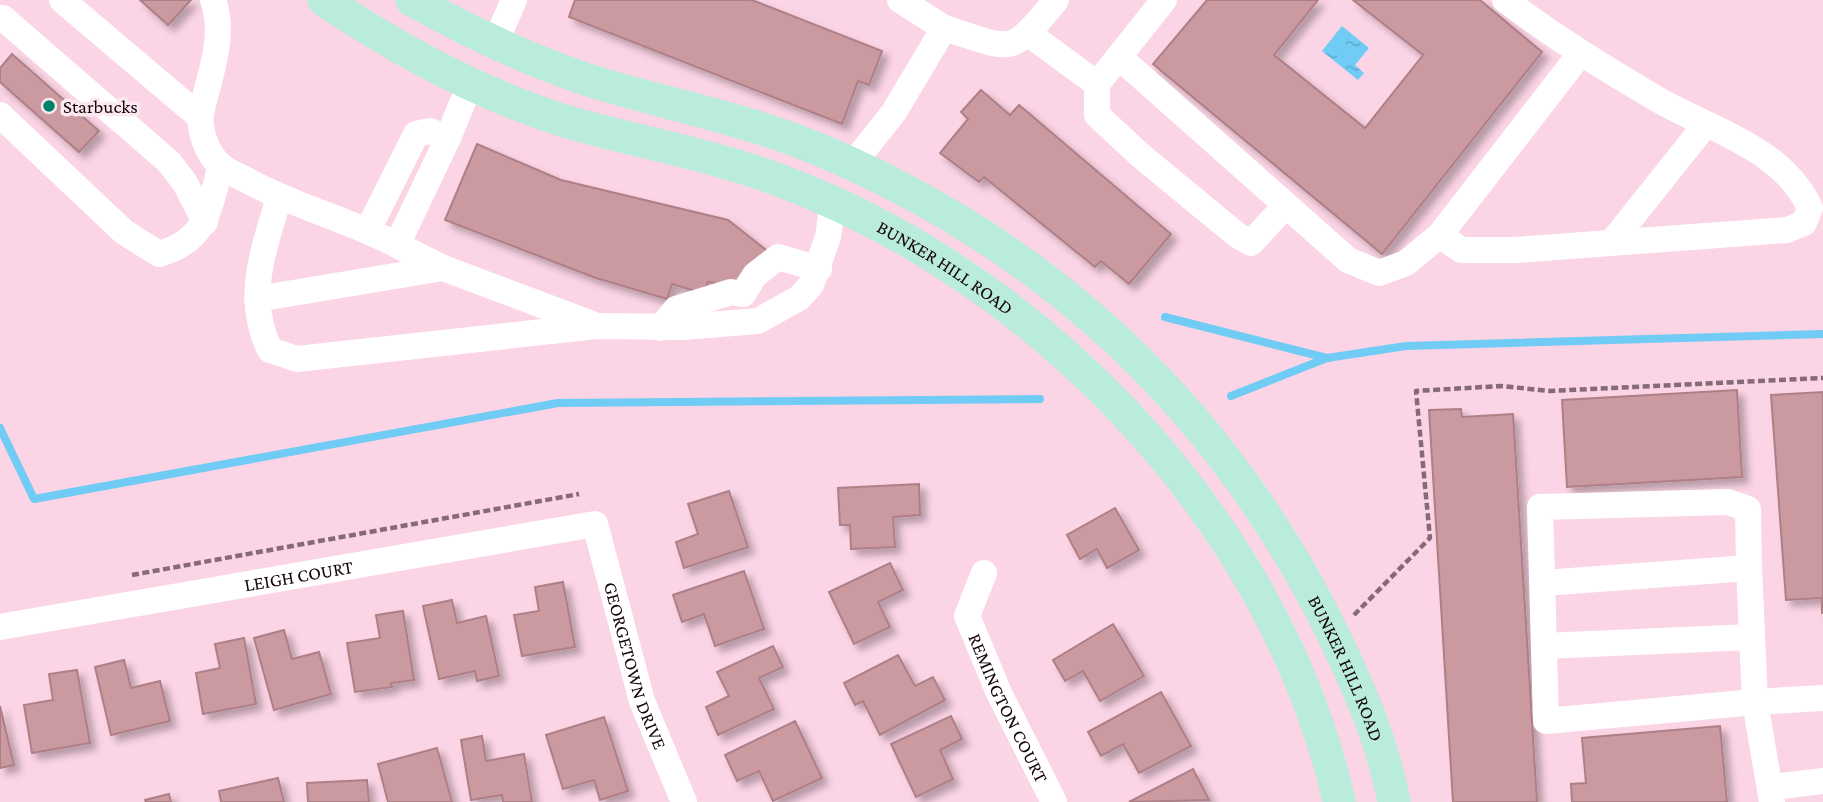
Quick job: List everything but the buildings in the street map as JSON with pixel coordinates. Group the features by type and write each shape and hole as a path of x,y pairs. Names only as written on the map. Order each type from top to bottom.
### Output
{"main road":[{"name":"BUNKER HILL ROAD","path":"324,0 364,27 470,84 568,122 754,172 833,202 896,235 997,299 1102,390 1182,479 1225,538 1288,652 1314,714 1339,802"},
{"name":"BUNKER HILL ROAD","path":"412,0 494,45 607,86 743,120 852,165 966,226 1031,269 1122,344 1207,432 1279,534 1313,595 1370,719 1394,802"},
{"path":"470,84 494,45"},
{"path":"833,202 852,165"}],"street":[{"path":"62,0 200,117"},
{"path":"213,0 219,15 218,41 200,117 204,142 220,166 278,197 368,230 443,268 597,326"},
{"path":"494,45 514,0"},
{"path":"900,0 944,27 1004,46 1015,44 1029,34 1056,0"},
{"path":"1164,0 1097,84 1097,115 1140,155 1237,235 1251,243 1286,205"},
{"path":"1440,235 1461,250 1787,230 1804,223 1810,208 1801,189 1760,151 1580,54 1506,0"},
{"path":"7,13 169,162 185,183 205,222"},
{"path":"852,165 894,112 944,27"},
{"path":"1029,34 1097,84"},
{"path":"1119,57 1348,260 1379,273 1406,263 1440,235 1580,54"},
{"path":"397,245 448,138 470,84"},
{"path":"0,115 124,232 159,254 181,248 205,222 220,166"},
{"path":"1612,242 1706,124"},
{"path":"368,230 416,134 430,131 448,138"},
{"path":"278,197 257,278 259,327 270,349 297,359 597,326 660,328 758,321 799,298 818,269 828,237 833,202"},
{"path":"660,328 676,309 731,292 743,294 755,275 778,257 818,269"},
{"path":"257,299 443,268"},
{"path":"1823,698 1755,702 1546,721 1540,507 1728,502 1748,509 1755,702 1772,795 1823,781"},
{"name":"LEIGH COURT","path":"0,627 595,524"},
{"name":"GEORGETOWN DRIVE","path":"595,524 642,701 684,802"},
{"path":"1543,583 1749,568"},
{"name":"REMINGTON COURT","path":"984,573 967,617 999,692 1054,802"},
{"path":"1544,646 1751,637"}],"path":[{"path":"1348,619 1361,610 1430,538 1416,391 1501,386 1550,391 1823,378"},
{"path":"121,577 579,494"}],"water":[{"path":"1342,26 1369,48 1355,65 1364,73 1358,80 1322,51"}],"waterway":[{"path":"1165,317 1327,358"},
{"path":"1231,396 1327,358 1406,346 1823,334"},
{"path":"0,428 34,499 558,403 1040,399"}],"place":[{"name":"Starbucks","path":"49,106"}]}
